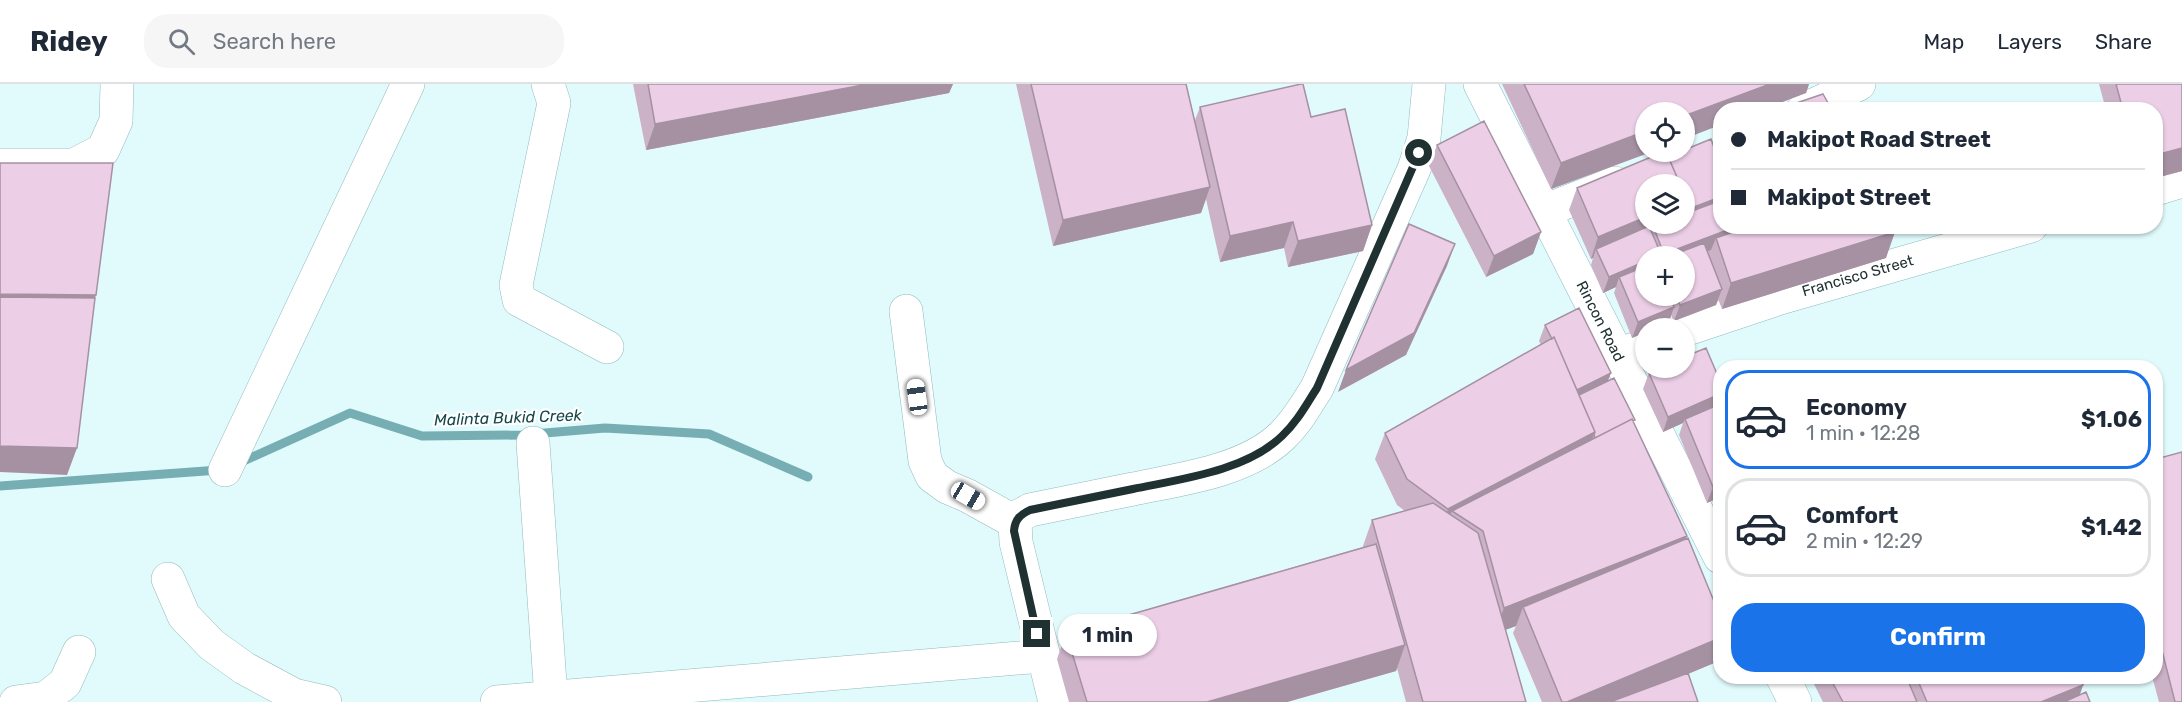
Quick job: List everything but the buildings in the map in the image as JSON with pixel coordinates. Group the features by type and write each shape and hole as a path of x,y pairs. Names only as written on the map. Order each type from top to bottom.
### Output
{"street":[{"path":"0,165 74,165 103,150 116,121 117,84"},
{"path":"225,470 408,84"},
{"path":"548,84 554,103 516,285 519,300 607,347"},
{"path":"1055,702 1016,542 1015,522 1030,510 1194,477 1234,464 1261,452 1281,437 1298,419 1317,388 1414,169 1424,138 1429,84"},
{"name":"Rincon Road","path":"1480,84 1544,211 1631,350 1713,541"},
{"path":"1820,102 1859,84"},
{"path":"1544,211 1643,172"},
{"path":"2163,187 2182,181"},
{"name":"Francisco Street","path":"1695,326 1777,299 2003,234"},
{"path":"906,312 925,461 932,476 947,487 1015,522"},
{"path":"533,443 551,698"},
{"path":"168,579 184,616 212,645 244,668 294,695 325,702"},
{"path":"16,702 46,698 65,683 79,652"},
{"path":"497,702 1042,656"},
{"path":"1786,684 1795,702"}],"waterway":[{"name":"Malinta Bukid Creek","path":"237,464 350,413 422,436 521,435 605,428 709,434 808,477"},
{"name":"Malinta Bukid Creek","path":"0,486 219,470"}],"route":[{"path":"1037,634 1016,542 1015,522 1030,510 1194,477 1234,464 1261,452 1281,437 1298,419 1317,388 1419,153"}]}
